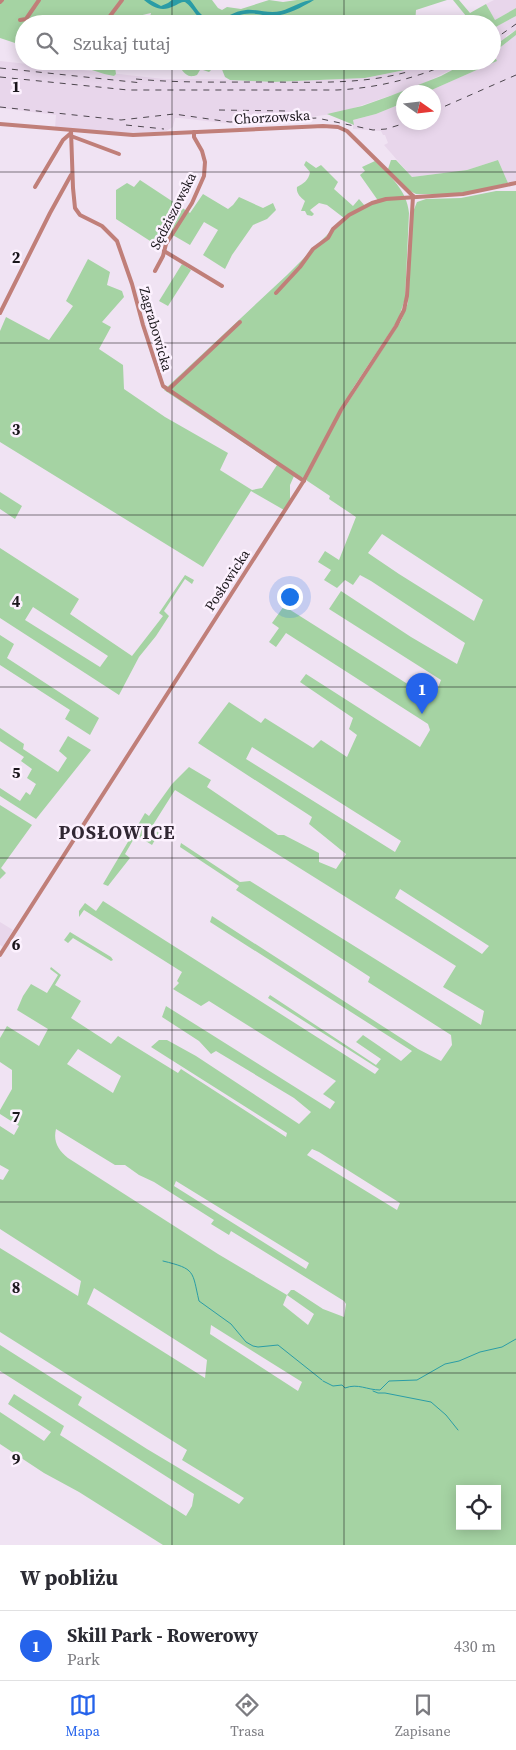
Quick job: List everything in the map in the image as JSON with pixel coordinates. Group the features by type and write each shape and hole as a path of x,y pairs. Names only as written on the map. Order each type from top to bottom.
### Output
{"street":[{"path":"34,5 35,0"},
{"path":"28,15 39,0"},
{"path":"111,15 122,0"},
{"name":"Chorzowska","path":"0,124 71,133 133,135 338,126 354,137 413,196"},
{"name":"Sędziszowska","path":"155,271 166,244 192,203 206,170 202,151 195,141 194,132"},
{"path":"35,187 63,140 71,133 119,154"},
{"name":"Zagrabowicka","path":"71,133 74,204 80,215 102,226 120,247 159,379 163,386 304,481"},
{"path":"0,313 72,173"},
{"path":"276,293 300,267 313,249 328,238 333,230 349,215 372,203 386,199 413,196 463,194 516,183"},
{"name":"Posłowicka","path":"0,955 304,481 341,410 392,332 404,310 413,196"},
{"path":"164,251 222,286"},
{"path":"168,390 240,322"}],"shaded area":[{"path":"494,0 516,0 516,8 501,17 501,15 492,15 486,4"},
{"path":"516,16 516,30 501,42 501,24"},
{"path":"516,35 516,181 508,183 498,160 467,170 412,177 384,145 388,143 381,131 353,129 353,120 396,106 396,130 441,130 441,86 477,70 501,70 501,47"},
{"path":"0,61 15,63 15,70 82,70 164,79 273,82 365,78 405,70 451,70 420,85 396,85 396,94 339,113 310,117 304,120 265,123 224,123 175,118 173,127 166,131 144,133 55,128 56,115 0,108"},
{"path":"0,922 13,930 3,947 0,945"}],"green space":[{"path":"212,0 222,10 227,7 241,9 269,0 283,2 297,0 447,0 416,10 416,15 150,15 151,13 143,15 15,15 15,43 0,38 0,1"},
{"path":"453,0 459,0 470,13 486,4 492,15 465,15"},
{"path":"516,8 516,16 501,24 501,17"},
{"path":"516,30 516,35 501,47 501,41"},
{"path":"91,70 115,70 114,76"},
{"path":"182,70 200,70 194,76 186,74"},
{"path":"222,70 405,70 365,78 273,82 230,80 225,77"},
{"path":"452,70 477,70 441,86 418,85"},
{"path":"396,94 396,106 353,120 354,125 327,114 362,106"},
{"path":"391,160 396,160 412,177 467,170 498,160 508,183 461,194 416,194 410,191 388,169"},
{"path":"306,161 316,168 321,165 338,182 334,189 353,206 359,199 365,206 379,202 360,175 365,171 362,167 375,161 397,184 405,197 409,213 405,299 398,320 353,388 304,478 294,476 290,485 290,499 284,510 251,491 203,567 0,442 0,331 6,317 49,340 73,306 66,301 88,259 110,272 107,285 122,291 124,297 102,322 111,327 99,349 123,365 124,389 165,417 228,453 220,470 252,490 262,488 277,465 164,390 287,275 344,218 327,205 319,203 310,210 314,214 312,216 307,215 305,211 301,211 305,201 299,195 297,187 309,175 310,172 304,165"},
{"path":"140,180 190,213 203,194 228,209 239,197 263,208 273,203 276,210 267,219 253,225 232,255 225,269 203,255 218,230 204,222 190,245 171,234 161,248 116,219 116,190 127,183 134,187"},
{"path":"496,191 516,191 516,1545 163,1545 0,1444 0,1412 44,1441 51,1432 8,1404 14,1394 64,1426 60,1435 186,1516 192,1506 194,1494 0,1371 0,1345 82,1397 78,1405 147,1449 239,1504 244,1498 182,1460 187,1450 0,1332 0,1248 78,1296 81,1281 0,1229 0,1179 3,1180 9,1170 0,1165 0,1126 14,1135 19,1126 0,1114 0,1110 12,1089 12,1070 0,1062 0,1038 7,1026 39,1046 48,1029 17,1010 31,984 47,993 58,975 50,969 51,967 61,975 55,985 81,1001 71,1018 111,1044 118,1036 178,1073 181,1069 286,1137 287,1133 151,1047 159,1040 167,1040 196,1056 299,1124 311,1112 294,1098 216,1051 211,1054 199,1041 162,1017 166,1006 330,1109 335,1102 323,1094 336,1081 209,1001 201,1006 173,989 179,983 177,981 182,972 84,910 79,917 79,911 85,903 96,911 103,901 375,1074 379,1069 268,998 270,995 376,1065 381,1059 356,1042 363,1035 401,1061 412,1051 210,922 212,916 418,1049 441,1061 452,1045 451,1035 368,982 370,977 236,890 239,886 180,847 181,843 240,882 250,881 481,1025 484,1011 443,987 456,966 175,790 151,828 159,833 152,845 136,835 125,854 130,858 108,886 103,884 145,813 149,816 172,784 189,767 211,780 207,787 278,835 284,835 319,853 319,862 336,869 346,854 309,824 312,817 198,743 229,702 261,723 265,718 313,748 321,740 347,757 357,735 349,729 353,718 300,682 306,674 420,747 430,730 428,724 286,633 276,647 269,642 279,628 272,623 284,606 406,683 434,698 441,680 329,609 341,591 411,637 457,664 465,643 360,575 353,585 345,580 337,588 324,580 331,570 318,562 325,551 339,560 356,517 329,499 330,496 306,480 338,418 401,321 408,303 413,212 417,202 426,199 461,198","holes":["382,534 483,600 474,621 368,553","252,747 401,841 395,852 246,759","400,889 489,946 482,954 395,898","78,1049 121,1076 113,1093 67,1064","56,1129 115,1165 125,1165 139,1175 154,1182 214,1220 211,1224 229,1235 231,1231 344,1301 346,1304 344,1317 323,1309 294,1290 291,1290 287,1295 218,1254 68,1158 57,1145","312,1149 319,1152 400,1203 397,1210 307,1155","176,1181 309,1263 306,1269 174,1186","94,1288 207,1360 205,1378 87,1304","287,1295 314,1314 308,1325 283,1305","211,1325 302,1382 298,1391 210,1334"]},
{"path":"182,264 191,270 168,306 159,301"},
{"path":"0,492 22,506 15,519 0,509"},
{"path":"0,548 79,599 70,614 132,656 163,616 159,613 185,575 194,580 192,584 185,579 164,611 169,616 139,657 119,695 0,618","holes":["33,607 108,656 100,667 25,620"]},
{"path":"0,635 14,644 7,658 99,718 90,735 65,719 70,710 0,665"},
{"path":"0,728 24,744 23,749 58,772 67,758 59,751 68,736 91,750 36,819 0,796 0,788 20,801 26,792 30,795 36,784 27,778 32,769 21,761 24,757 0,741"},
{"path":"0,805 32,825 1,868 6,873 0,879"},
{"path":"70,932 113,960 111,961 73,938 68,943 64,940"}],"water":[{"path":"144,0 150,0 161,6 172,0 190,0 202,15 198,15 185,2 166,9 155,7"},
{"path":"314,0 284,14 229,15 246,10 281,11 305,1"}],"waterway":[{"path":"163,1261 187,1269 193,1277 199,1301 231,1324 246,1342 258,1347 278,1345 322,1380"},
{"path":"323,1381 333,1386 342,1385 345,1388 358,1386 380,1390 389,1381 417,1380 445,1364 502,1347 516,1339"},
{"path":"373,1391 431,1402 446,1415 458,1430"}],"railway":[{"path":"501,35 516,24"},
{"path":"0,68 15,70"},
{"path":"19,70 142,83"},
{"path":"0,77 128,90 337,90 397,81 431,70"},
{"path":"136,79 199,82 335,82 371,79 407,72"},
{"path":"441,108 516,75"},
{"path":"0,107 121,120 174,114 230,122 317,118 373,130 396,126"},
{"path":"219,110 288,111"},
{"path":"126,125 164,129"}],"place":[{"name":"Skill Park - Rowerowy","path":"422,714"}],"district":[{"name":"POSŁOWICE","path":"117,832"}]}
